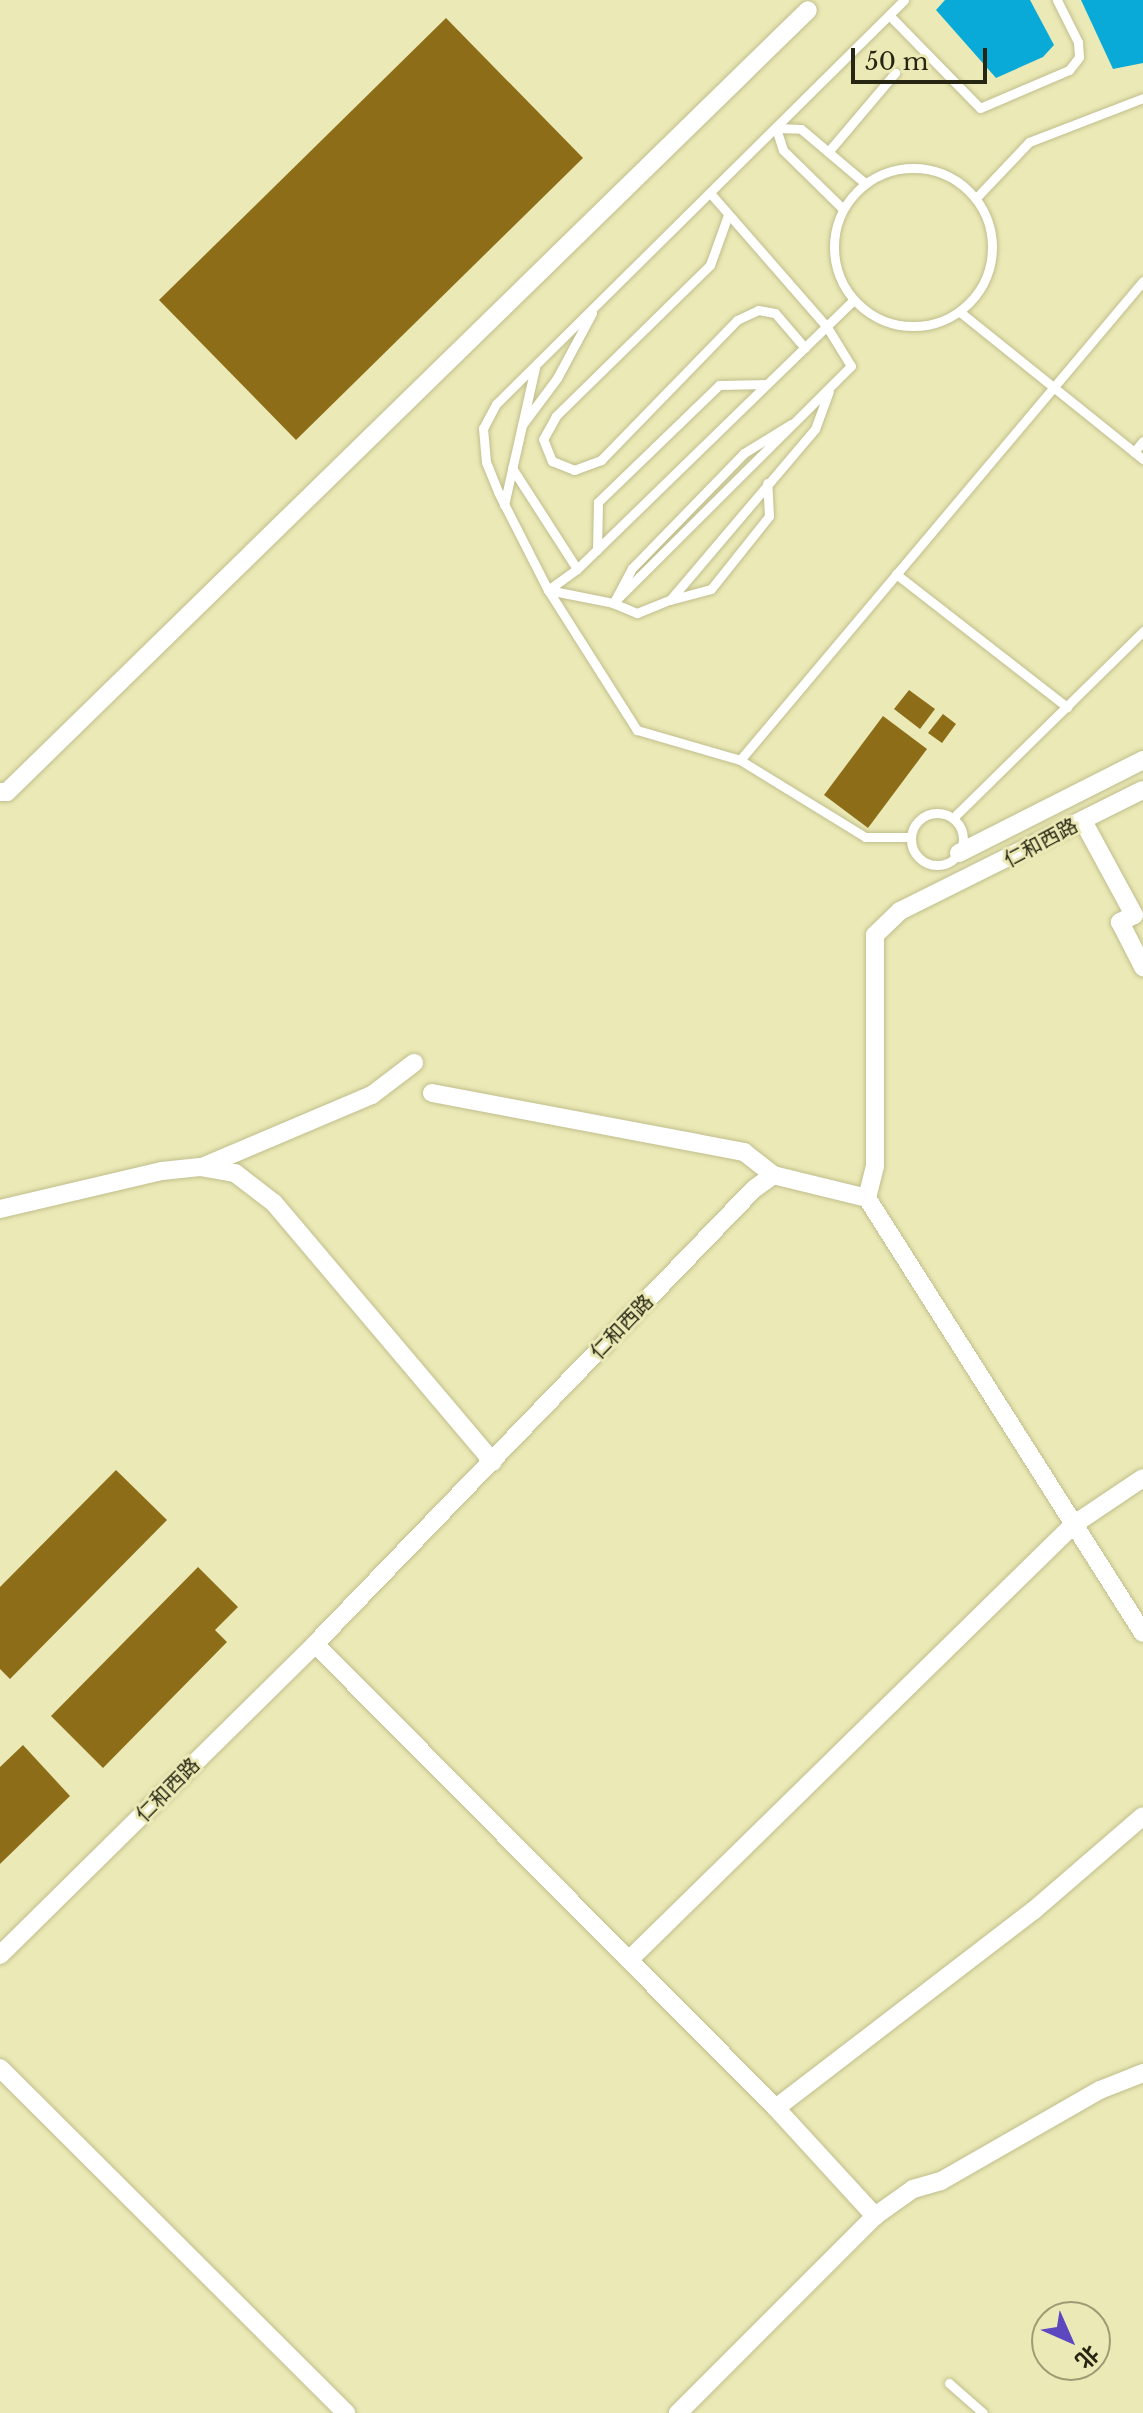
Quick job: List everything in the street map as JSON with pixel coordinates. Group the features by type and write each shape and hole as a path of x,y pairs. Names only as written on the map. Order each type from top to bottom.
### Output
{"street":[{"path":"0,792 7,792 808,10"},
{"path":"959,853 1143,760"},
{"name":"仁和西路","path":"867,1198 875,1166 875,935 900,911 1143,790"},
{"path":"1083,821 1134,915 1120,922 1143,967"},
{"path":"200,1167 372,1095 414,1063"},
{"path":"432,1093 744,1152 773,1175 867,1198 1143,1633"},
{"path":"0,1209 162,1171 200,1167 235,1173 274,1203 493,1462"},
{"name":"仁和西路","path":"0,1955 315,1644 754,1189 773,1175"},
{"path":"629,1960 1073,1525 1143,1478"},
{"path":"315,1644 776,2108 875,2216"},
{"path":"776,2108 1033,1911 1143,1816"},
{"path":"0,2068 346,2413"},
{"path":"678,2413 875,2216 913,2189 941,2181 1100,2090 1143,2073"}],"lane":[{"path":"904,0 496,404 483,428 486,462 504,505 548,590 637,730 740,760 865,837 911,837"},
{"path":"889,15 980,108 1008,100 1074,63 1078,42 1057,0"},
{"path":"828,152 895,73"},
{"path":"976,198 1029,142 1143,98"},
{"path":"776,128 801,129 865,183"},
{"path":"776,128 783,150 843,209"},
{"path":"936,171 976,198 988,220 991,258 978,293 960,312 916,327 882,321 853,301 833,257 843,209 865,183 887,172 936,171"},
{"path":"613,603 851,366 827,327 710,193"},
{"path":"728,215 710,265 556,416 543,439 552,461 574,470 601,460 737,320 758,310 775,313 805,348"},
{"path":"740,760 1143,281"},
{"path":"548,590 577,569 853,301"},
{"path":"522,425 557,378 598,304"},
{"path":"960,312 1143,459"},
{"path":"504,505 535,365"},
{"path":"597,550 598,502 643,458 719,385 768,384"},
{"path":"670,600 815,429 830,388"},
{"path":"613,603 632,568 744,453 805,415"},
{"path":"1134,452 1143,441"},
{"path":"512,468 577,569"},
{"path":"548,590 613,603 637,613 711,589 769,516 767,483"},
{"path":"896,574 1067,707"},
{"path":"953,818 1143,631"},
{"path":"930,813 953,818 963,838 959,853 946,863 929,864 915,854 911,837 917,822 930,813"},
{"path":"949,2383 983,2413"}],"water":[{"path":"945,0 1030,0 1054,45 1043,57 996,78 936,10"},
{"path":"1081,0 1143,0 1143,63 1113,69"}],"building":[{"path":"446,18 583,158 296,440 159,300"},
{"path":"909,690 935,709 920,729 894,709"},
{"path":"943,714 956,724 942,743 928,733"},
{"path":"883,716 927,749 868,828 824,795"},
{"path":"116,1470 167,1520 10,1679 0,1669 0,1587"},
{"path":"198,1567 238,1607 215,1630 227,1642 103,1768 51,1716"},
{"path":"23,1745 70,1796 0,1864 0,1767"}]}
